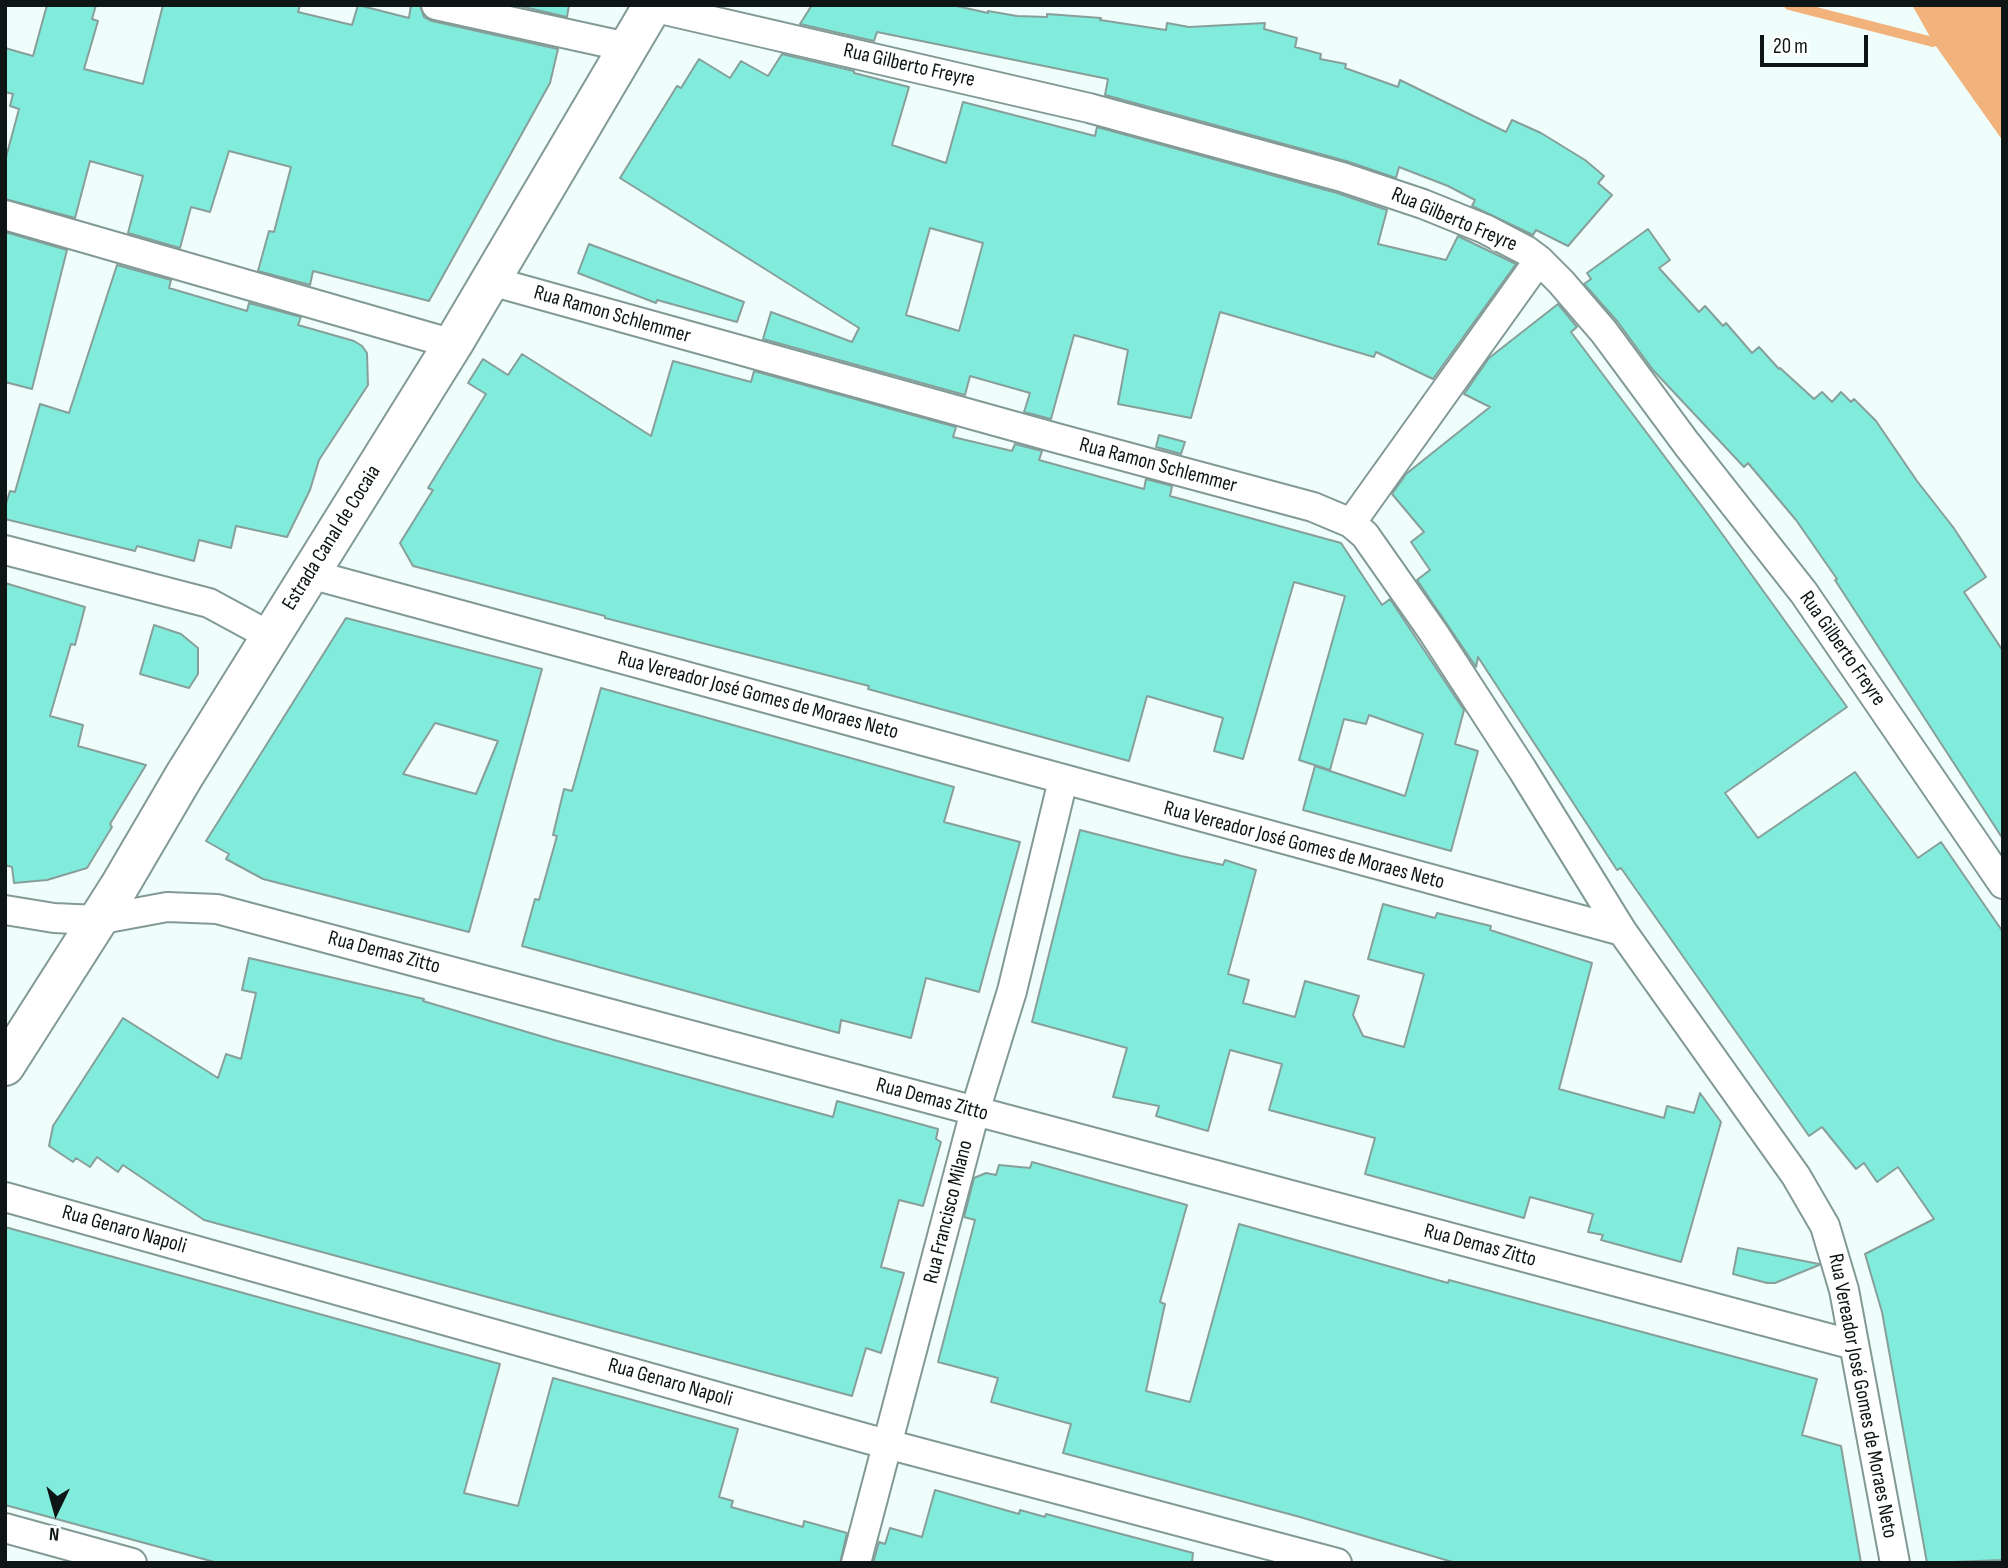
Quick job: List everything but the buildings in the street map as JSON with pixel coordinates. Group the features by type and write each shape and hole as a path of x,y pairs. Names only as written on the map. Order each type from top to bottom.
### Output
{"main road":[{"name":"Estrada Canal de Cocaia","path":"5,1066 453,344 652,6"}],"street":[{"path":"436,5 627,47"},
{"name":"Rua Gilberto Freyre","path":"652,6 1089,108 1342,177 1423,204 1485,229 1539,260 1604,332 1686,443 1804,593 2003,884"},
{"path":"5,215 453,344"},
{"path":"1351,523 1539,260"},
{"name":"Rua Ramon Schlemmer","path":"491,281 1313,507 1351,523 1382,556 1433,632 1622,931"},
{"path":"5,550 209,603 270,636"},
{"name":"Rua Vereador José Gomes de Moraes Neto","path":"310,575 1622,931 1796,1176 1825,1226 1840,1274 1895,1563"},
{"name":"Rua Francisco Milano","path":"856,1563 975,1111 1012,991 1063,780"},
{"name":"Rua Demas Zitto","path":"5,910 54,918 97,920 167,907 217,909 1854,1345"},
{"name":"Rua Genaro Napoli","path":"5,1197 889,1444 1337,1563"},
{"path":"5,1528 132,1563"}],"shaded area":[{"path":"1912,5 2003,5 2003,141 1933,42"}],"waterway":[{"path":"1789,5 1933,42"}]}
